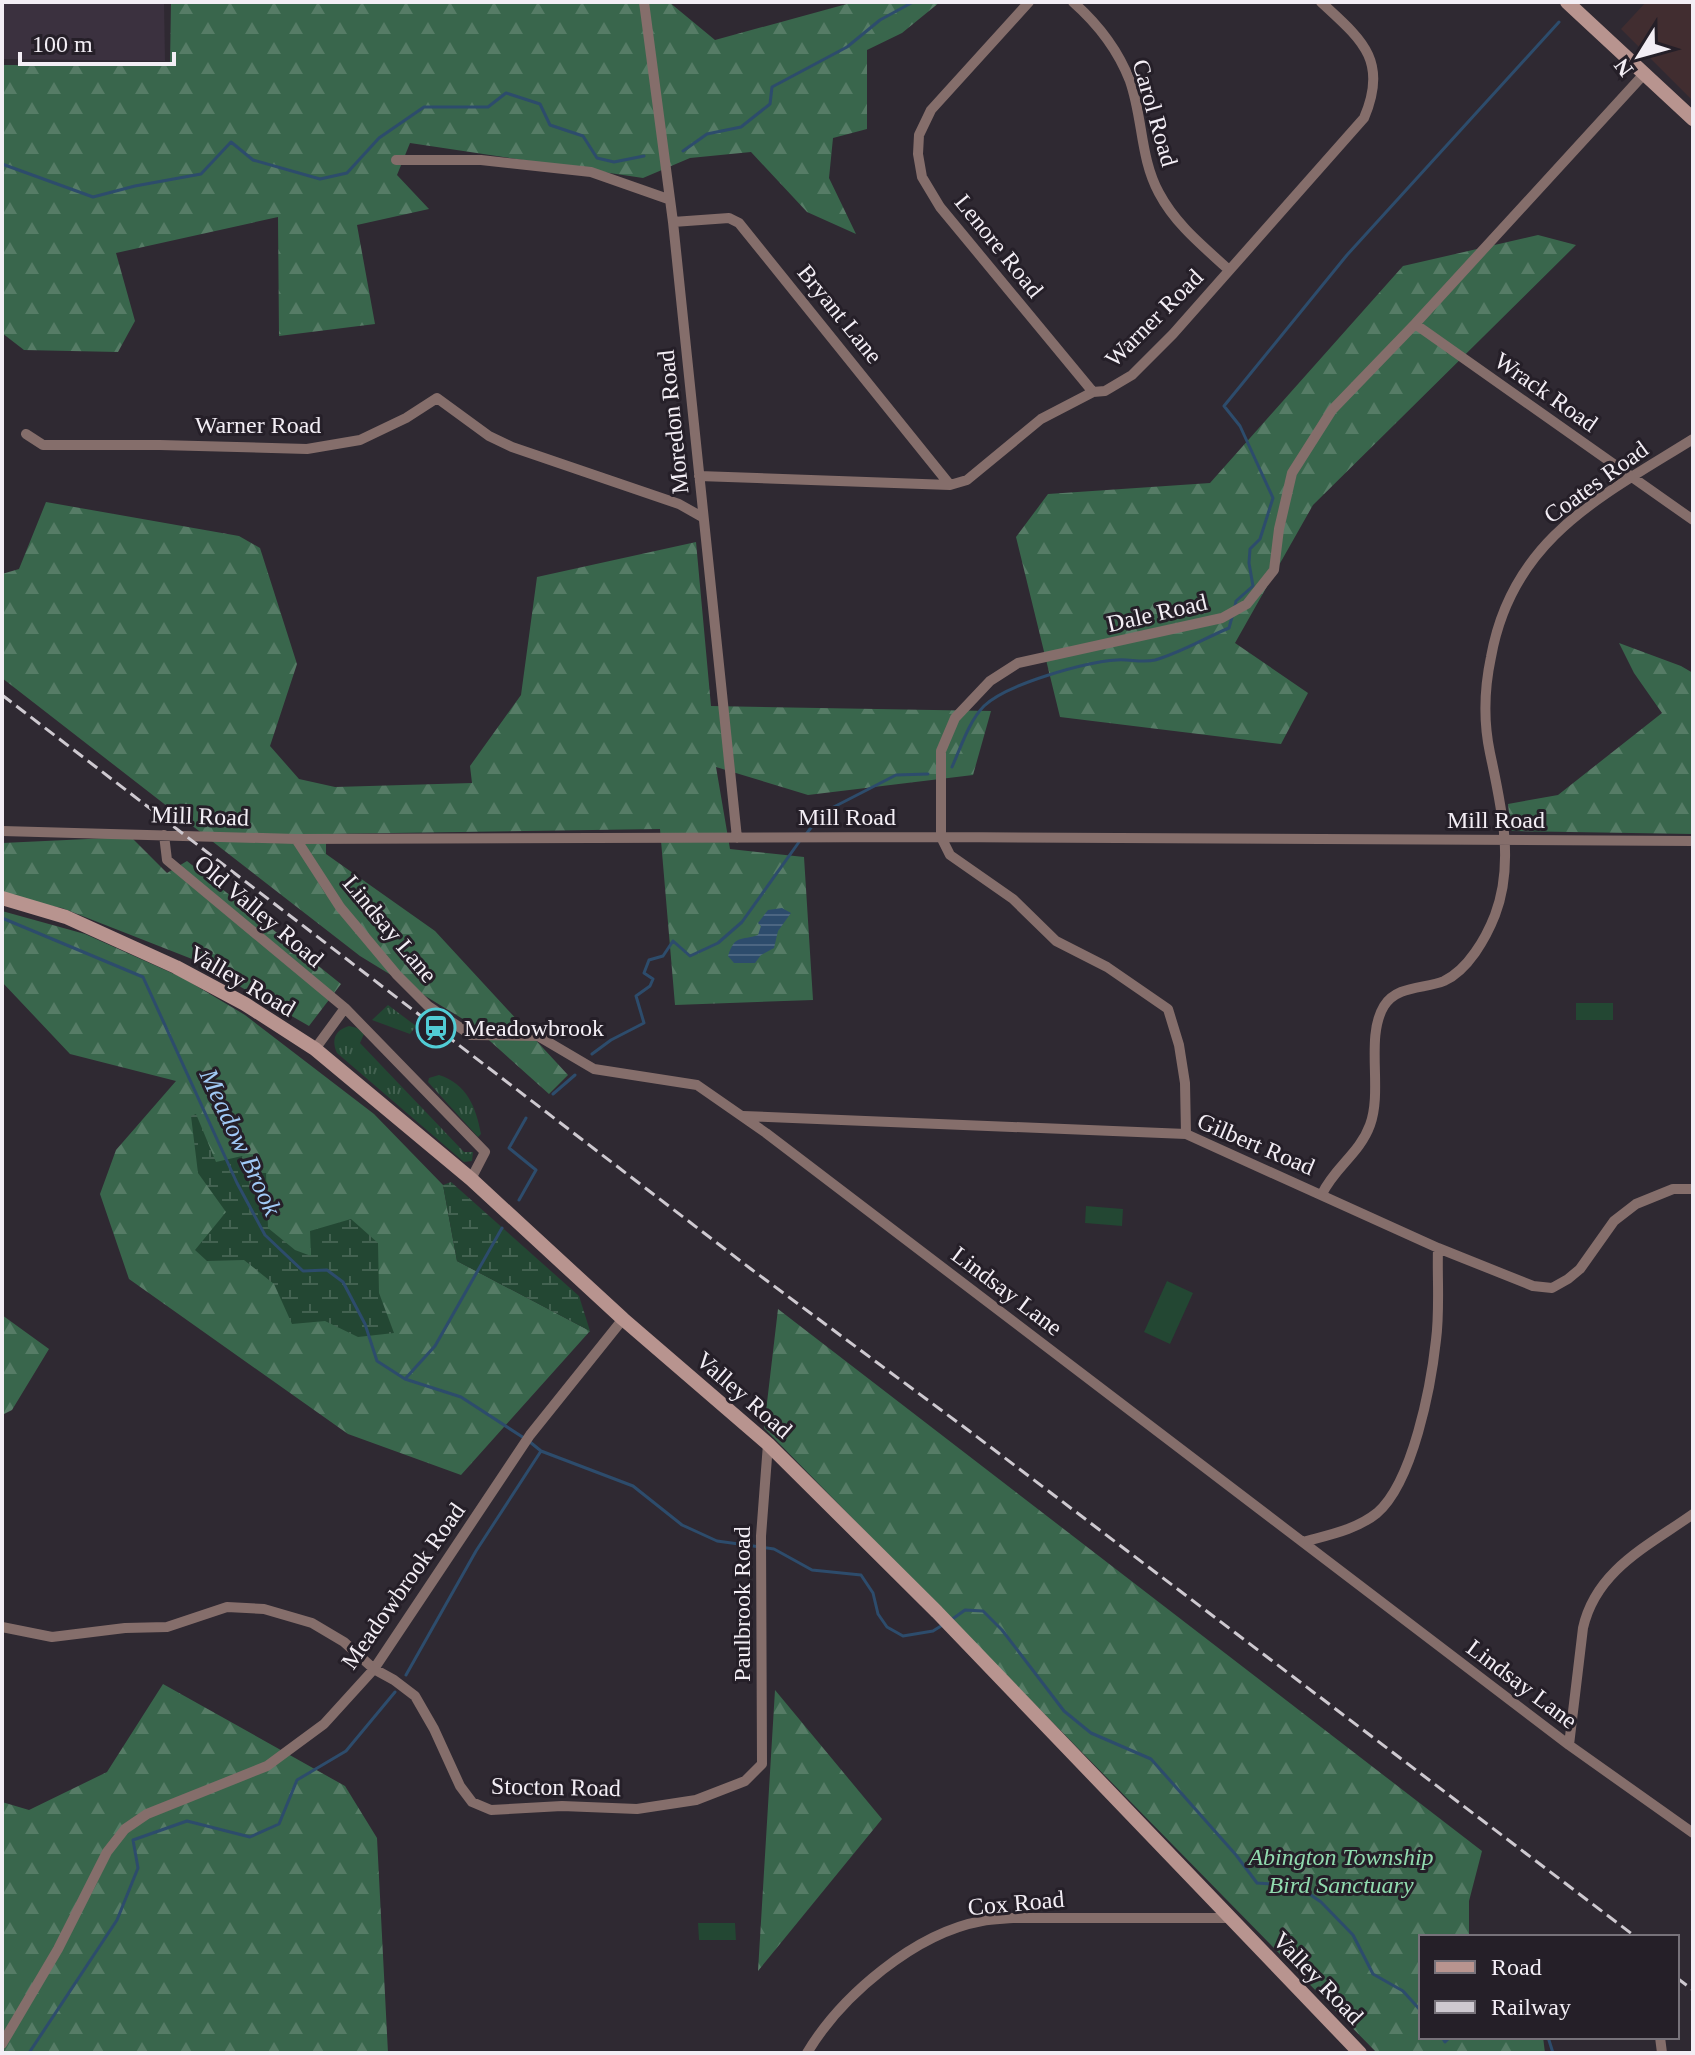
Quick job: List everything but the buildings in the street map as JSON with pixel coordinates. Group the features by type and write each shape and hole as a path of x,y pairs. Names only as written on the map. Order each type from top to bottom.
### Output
{"main road":[{"path":"1567,2 1693,119"},
{"name":"Valley Road","path":"2,898 66,917 176,967 245,1004 315,1049 471,1179 623,1319 768,1444 937,1612 1360,2053"}],"street":[{"name":"Moredon Road","path":"644,2 673,222 737,838"},
{"name":"Lenore Road","path":"1029,2 931,110 919,135 918,154 922,177 940,207 1093,392"},
{"name":"Carol Road","path":"1073,2 1104,34 1130,82 1145,156 1159,193 1187,232 1229,270"},
{"name":"Warner Road","path":"950,485 967,480 1041,419 1093,392 1105,391 1132,375 1173,334 1364,118 1372,99 1371,61 1358,36 1321,2"},
{"name":"Dale Road","path":"941,837 941,751 955,718 990,681 1018,663 1222,618 1247,604 1274,570 1279,529 1292,473 1332,410 1645,73"},
{"path":"396,160 481,160 591,172 668,199"},
{"name":"Bryant Lane","path":"673,222 729,218 739,223 950,485"},
{"name":"Wrack Road","path":"1415,324 1693,520"},
{"name":"Warner Road","path":"26,434 43,445 307,449 360,440 406,418 437,398 489,436 679,504 702,517"},
{"name":"Coates Road","path":"1322,1194 1333,1175 1357,1149 1370,1125 1376,1094 1376,1045 1383,1007 1398,993 1449,978 1460,970 1473,953 1500,900 1505,840 1486,734 1484,702 1500,619 1523,571 1568,522 1693,439"},
{"path":"699,476 950,485"},
{"name":"Mill Road","path":"2,831 296,839 941,837 1693,841"},
{"name":"Old Valley Road","path":"164,835 165,855 171,864 345,1008 485,1152 471,1179"},
{"path":"941,837 950,855 1013,899 1056,941 1107,967 1168,1009 1179,1045 1185,1083 1186,1134"},
{"name":"Lindsay Lane","path":"296,839 340,907 397,975 428,1006 471,1035 538,1036 594,1069 697,1085 743,1116 1569,1745 1693,1833"},
{"path":"315,1049 345,1008"},
{"name":"Gilbert Road","path":"743,1116 1186,1134 1438,1248 1533,1286 1552,1288 1580,1269 1614,1221 1636,1204 1673,1189 1693,1189"},
{"path":"1303,1542 1355,1527 1379,1512 1396,1487 1423,1415 1437,1338 1438,1248"},
{"name":"Meadowbrook Road","path":"2,2044 58,1949 107,1852 125,1829 147,1814 267,1766 324,1724 374,1669 530,1435 623,1319"},
{"name":"Paulbrook Road","path":"762,1764 761,1536 768,1444"},
{"path":"1569,1745 1583,1628 1596,1591 1621,1565 1693,1514"},
{"name":"Stocton Road","path":"2,1627 52,1637 125,1628 167,1627 227,1607 264,1609 312,1623 344,1642 374,1669 415,1696 460,1786 472,1802 491,1810 562,1806 637,1809 696,1800 745,1781 762,1764"},
{"name":"Cox Road","path":"807,2053 832,2019 868,1982 911,1952 956,1928 981,1921 1013,1918 1229,1918"}],"shaded area":[{"path":"2,2 164,2 165,61 2,59"},
{"path":"1646,2 1693,2 1693,101 1621,29"}],"green space":[{"path":"171,2 669,2 715,40 854,2 940,2 902,33 867,50 867,129 833,138 829,178 856,234 807,212 751,152 690,158 643,178 410,143 397,175 429,209 357,225 375,324 279,336 278,217 116,253 135,321 118,352 24,350 2,333 2,65 170,65"},
{"path":"1538,235 1576,245 1313,505 1235,643 1308,693 1281,744 1060,717 1016,537 1048,494 1210,483 1403,266"},
{"path":"46,502 239,536 260,548 297,664 270,746 299,779 335,787 472,783 470,766 521,695 537,577 696,542 711,706 991,711 973,775 808,795 716,767 730,849 804,857 813,1000 675,1005 660,829 326,834 326,854 435,931 568,1075 549,1094 471,1024 360,956 2,678 2,574 19,569"},
{"path":"1619,643 1693,673 1693,834 1511,831 1508,804 1558,795 1662,713 1634,673"},
{"path":"131,837 167,873 187,861 341,984 309,1026 192,959 62,908 2,896 2,843"},
{"path":"2,911 85,934 183,978 245,1015 374,1114 443,1185 457,1261 590,1331 461,1475 348,1434 129,1279 100,1194 116,1150 176,1081 70,1054 2,982"},
{"path":"1576,1003 1613,1003 1613,1020 1576,1020"},
{"path":"388,1005 416,1026 410,1034 372,1020"},
{"path":"349,1026 364,1034 360,1043 464,1152 473,1152 472,1161 464,1162 337,1053 334,1044 336,1036"},
{"path":"439,1075 457,1084 469,1098 479,1124 481,1134 478,1137 428,1082 429,1078"},
{"path":"196,1114 216,1162 242,1156 251,1173 266,1173 268,1228 295,1250 311,1256 310,1231 351,1219 378,1243 379,1293 394,1333 358,1337 325,1321 292,1324 274,1284 244,1260 207,1261 195,1250 226,1212 198,1173 191,1116"},
{"path":"451,1182 579,1296 590,1331 457,1261 443,1185"},
{"path":"1086,1206 1123,1209 1122,1226 1085,1223"},
{"path":"1167,1281 1193,1293 1170,1344 1144,1332"},
{"name":"Abington Township Bird Sanctuary","path":"778,1309 1482,1851 1469,1901 1469,1935 1419,1935 1419,2039 1543,2039 1545,2053 1377,2053 764,1428"},
{"path":"2,1315 49,1349 12,1410 2,1415"},
{"path":"163,1684 345,1786 377,1838 388,2053 2,2053 2,1802 29,1810 107,1772"},
{"path":"775,1690 882,1819 758,1971"},
{"path":"698,1923 735,1923 736,1940 699,1940"}],"water":[{"path":"782,908 791,913 778,931 774,948 761,955 755,963 734,963 728,956 733,944 758,935 761,926 758,923 768,910"}],"waterway":[{"path":"683,151 707,134 741,127 770,104 772,87 847,47 880,20 913,2"},
{"path":"1235,606 1236,601 1253,586 1250,549 1260,539 1273,498 1240,426 1224,406 1347,255 1559,22"},
{"path":"2,164 93,197 201,174 231,142 253,160 320,179 347,173 379,138 424,107 488,107 506,93 540,104 550,125 583,136 597,158 614,162 644,156"},
{"path":"952,767 974,719 995,698 1028,682 1086,665 1117,660 1150,661 1164,657 1229,628 1232,617"},
{"path":"807,833 822,813 896,775 928,774"},
{"path":"592,1054 644,1023 636,996 650,986 653,979 644,973 649,960 663,956 673,941 690,956 718,943 742,922 799,842"},
{"name":"Meadow Brook","path":"2,918 143,977 237,1183 265,1235 303,1271 327,1270 343,1282 365,1324 377,1361 405,1379 461,1397 524,1438"},
{"path":"553,1094 575,1075"},
{"path":"519,1200 536,1170 509,1148 526,1118"},
{"path":"405,1379 435,1346 502,1228"},
{"name":"Meadow Brook","path":"530,1442 541,1451 633,1486 682,1525 717,1541 774,1549 812,1570 861,1575 873,1593 878,1614 887,1627 903,1636 933,1631 941,1626"},
{"path":"406,1675 476,1551 541,1451"},
{"name":"Meadow Brook","path":"951,1620 965,1610 983,1611 1002,1630 1064,1711 1091,1733 1151,1759 1257,1883 1274,1884 1289,1880 1321,1902 1353,1935 1373,1974 1403,1991 1419,2009"},
{"path":"29,2053 117,1920 138,1868 133,1840 187,1821 250,1837 279,1824 297,1780 346,1751 395,1692"},
{"name":"Meadow Brook","path":"1443,2039 1445,2042 1448,2039"},
{"name":"Meadow Brook","path":"1549,2039 1553,2053"}],"railway":[{"path":"2,695 751,1269 1633,1935"},
{"path":"1679,1980 1693,1990"}],"place":[{"name":"Meadowbrook","path":"436,1028"}]}
